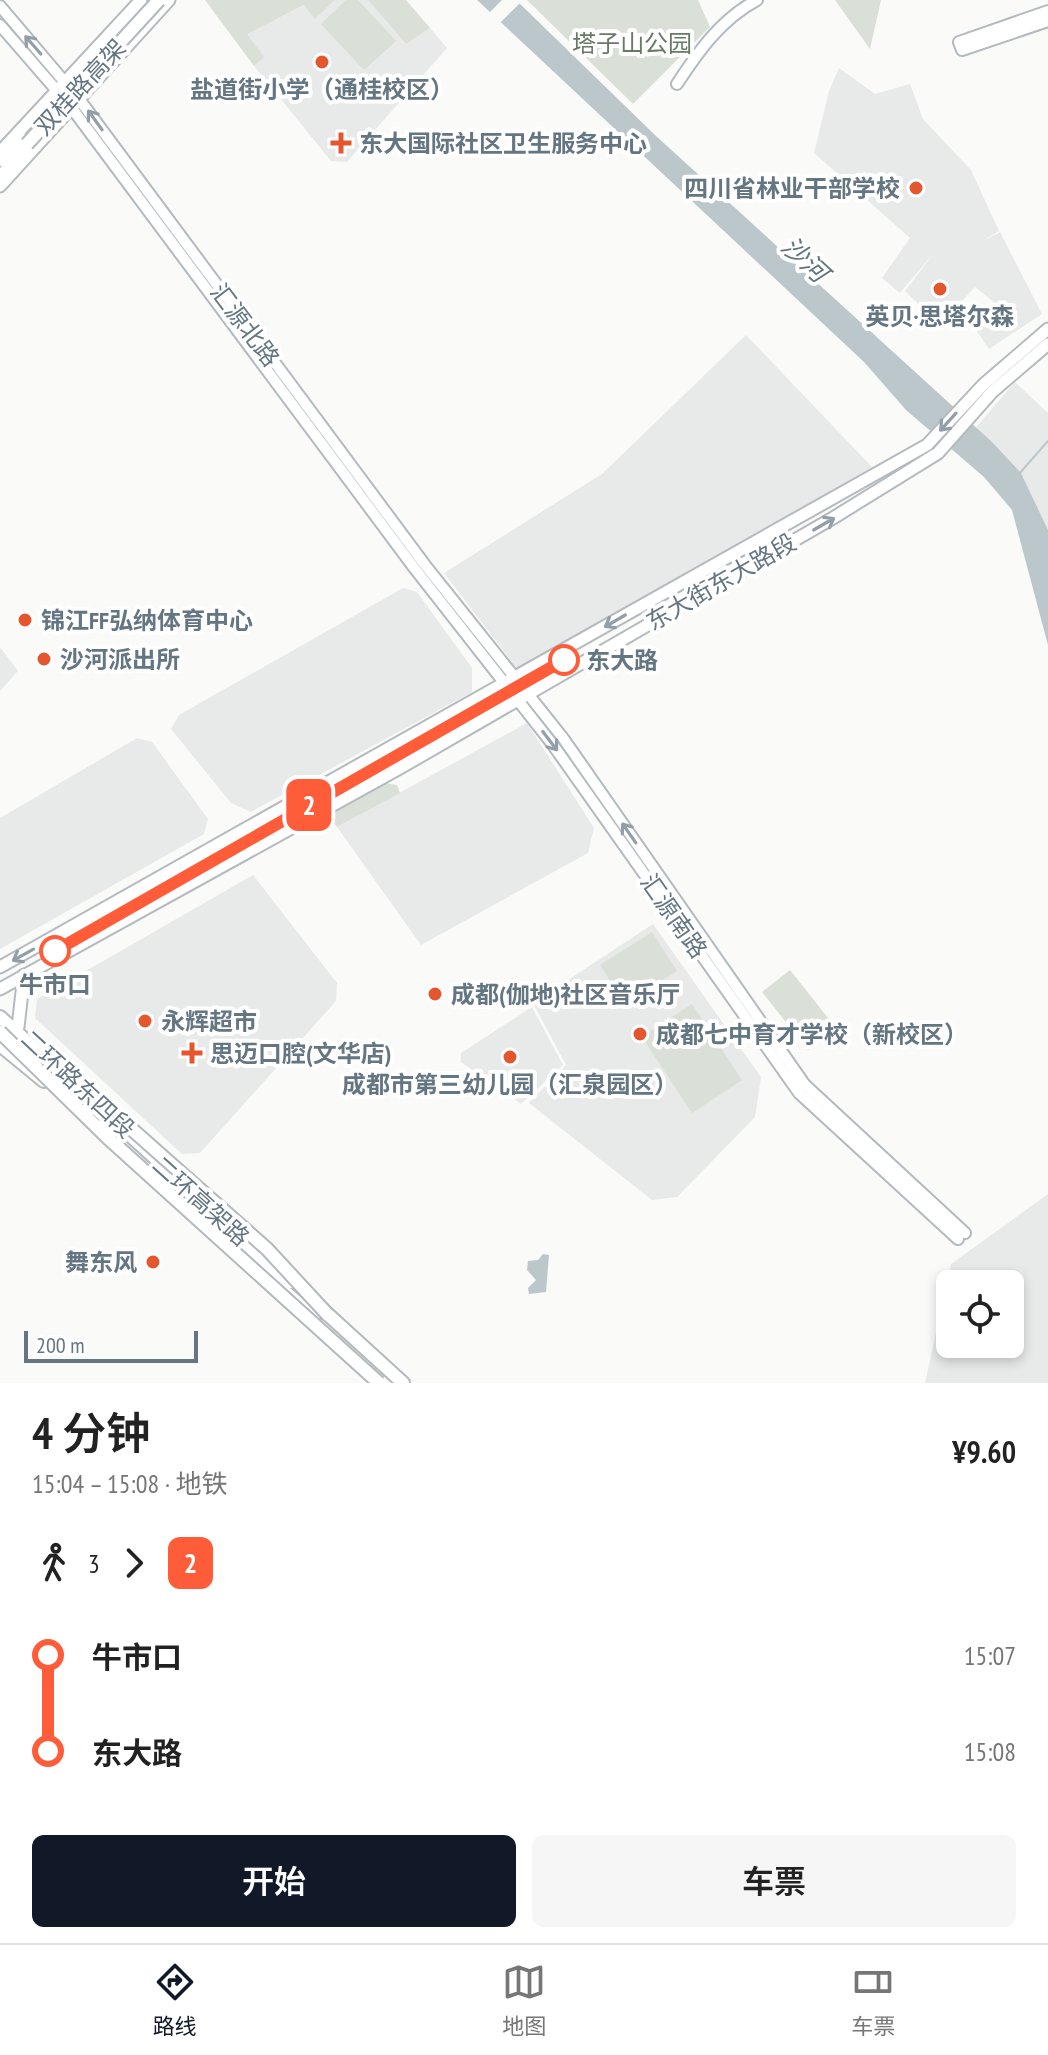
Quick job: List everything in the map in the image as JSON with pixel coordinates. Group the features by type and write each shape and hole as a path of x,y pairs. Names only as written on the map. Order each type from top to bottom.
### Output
{"highway":[{"name":"双桂路高架","path":"25,142 150,0"},
{"name":"双桂路高架","path":"0,163 25,142 159,0"},
{"path":"0,176 25,142"},
{"name":"二环高架路","path":"0,1015 325,1319 404,1383"},
{"name":"二环高架路","path":"0,1034 108,1138 379,1383"},
{"path":"0,1045 61,1093"},
{"path":"69,1073 267,1249 325,1319"},
{"path":"108,1138 126,1162 288,1306 325,1319"}],"main road":[{"path":"0,152 141,0"},
{"path":"0,186 169,0"},
{"path":"975,402 1048,329"},
{"path":"975,402 1048,344"},
{"name":"东大街东大路段","path":"0,967 927,445 975,402"},
{"name":"东大街东大路段","path":"0,989 833,518 938,453 975,402"},
{"path":"18,1027 24,975"}],"street":[{"path":"677,84 710,37 735,14 757,0"},
{"path":"0,6 62,88"},
{"path":"1048,11 960,46 1048,21"},
{"path":"0,25 62,88"},
{"name":"汇源北路","path":"62,88 420,567"},
{"name":"汇源南路","path":"420,567 523,696 799,1093 962,1236"},
{"name":"二环路东四段","path":"0,1015 69,1073 80,1087 332,1313 404,1383"},
{"name":"二环路东四段","path":"0,1034 325,1319 387,1383"}],"shaded area":[{"name":"盐道街小学（通桂校区）","path":"335,0 368,0 406,44 430,28 447,48 347,162 331,161 254,66 263,57 246,34 305,5 315,19"},
{"path":"477,0 516,0 656,136 992,442 1021,473 1048,530 1048,645 1012,510 984,477 906,410 864,362"},
{"name":"四川省林业干部学校","path":"839,68 875,94 910,84 923,119 971,170 999,231 981,242 1000,232 1042,314 989,349 976,330 1000,307 975,287 940,325 905,291 934,253 900,293 882,278 910,238 814,153 829,91"},
{"path":"746,335 872,467 519,671 444,573 602,474"},
{"path":"1015,382 1048,413 1048,530 1021,473 976,427"},
{"path":"403,588 417,592 472,668 472,692 251,812 231,803 171,729 179,715"},
{"path":"0,647 18,671 0,691"},
{"path":"527,723 594,828 588,853 421,945 337,827"},
{"path":"137,738 152,742 208,819 204,834 0,949 0,818"},
{"path":"253,875 337,983 336,1001 200,1153 182,1154 35,1018 37,999"},
{"name":"成都七中育才学校（新校区）","path":"653,924 761,1077 755,1117 677,1197 652,1200 529,1103 566,1065 533,1003"},
{"name":"成都市第三幼儿园（汇泉园区）","path":"532,1007 563,1065 521,1104 461,1062 461,1053"},
{"path":"1048,1194 1048,1383 925,1383 936,1333 936,1358 1024,1358 1024,1270 950,1270 951,1264"},
{"path":"543,1254 549,1255 546,1292 529,1294 528,1288 536,1280 527,1270 528,1261 538,1260"}],"green space":[{"path":"205,0 335,0 315,19 304,5 247,34 264,57 254,66"},
{"path":"346,0 358,0 396,41 364,70 321,24"},
{"path":"368,0 406,0 430,28 406,44"},
{"name":"塔子山公园","path":"527,0 698,0 710,27 633,104"},
{"path":"835,0 881,0 870,49"},
{"path":"385,783 397,785 400,793 337,827 327,814"},
{"path":"652,932 677,971 625,1004 600,965"},
{"path":"790,970 836,1028 808,1050 762,992"},
{"path":"692,1004 742,1080 692,1113 642,1037"}],"pier":[{"path":"502,0 523,0 498,25 487,15"}],"waterway":[{"path":"1019,474 1048,441"}],"metro line":[{"name":"2","path":"55,951 564,660"}],"place":[{"name":"盐道街小学（通桂校区）","path":"322,62"},
{"name":"东大国际社区卫生服务中心","path":"341,143"},
{"name":"四川省林业干部学校","path":"916,188"},
{"name":"英贝·思塔尔森","path":"940,289"},
{"name":"锦江FF弘纳体育中心","path":"25,620"},
{"name":"沙河派出所","path":"44,659"},
{"name":"东大路","path":"564,660"},
{"name":"牛市口","path":"55,951"},
{"name":"成都(伽地)社区音乐厅","path":"435,994"},
{"name":"永辉超市","path":"145,1021"},
{"name":"成都七中育才学校（新校区）","path":"640,1034"},
{"name":"思迈口腔(文华店)","path":"192,1053"},
{"name":"成都市第三幼儿园（汇泉园区）","path":"510,1057"},
{"name":"舞东风","path":"153,1262"}],"water label":[{"name":"沙河","path":"805,259"}]}
